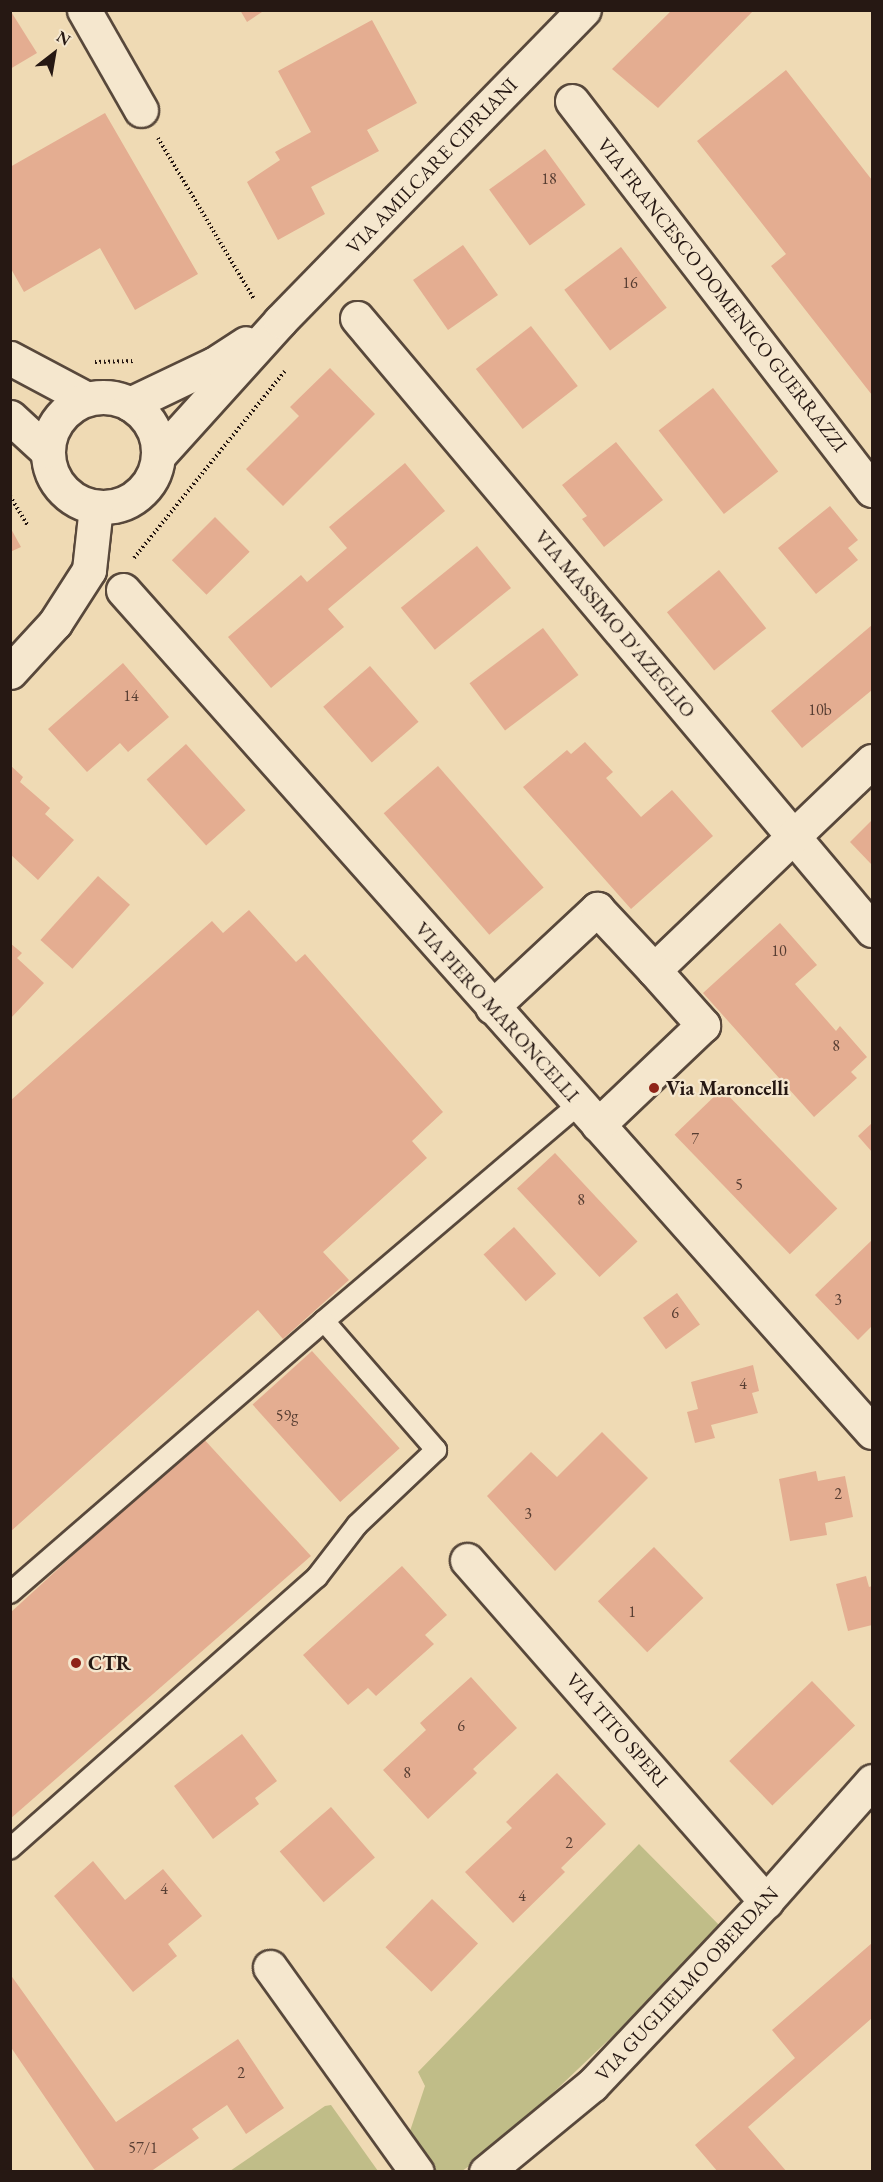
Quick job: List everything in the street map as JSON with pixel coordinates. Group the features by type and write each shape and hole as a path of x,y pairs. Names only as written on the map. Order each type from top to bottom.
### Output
{"street":[{"path":"84,10 141,111"},
{"name":"VIA AMILCARE CIPRIANI","path":"130,404 214,364 269,314 584,10"},
{"name":"VIA FRANCESCO DOMENICO GUERRAZZI","path":"572,101 873,490"},
{"name":"VIA AMILCARE CIPRIANI","path":"96,507 114,507 141,494 153,476 159,455 269,314"},
{"name":"VIA MASSIMO D'AZEGLIO","path":"357,318 873,930"},
{"path":"10,358 87,399 116,398 130,404 152,425 159,455"},
{"path":"47,451 61,416 87,399"},
{"path":"10,417 47,451 55,479 65,493 96,507 89,570 55,623 12,668"},
{"name":"VIA PIERO MARONCELLI","path":"129,579 492,1007 873,1432"},
{"path":"654,970 873,761"},
{"path":"492,1007 597,909 704,1025 588,1114"},
{"name":"VIA TITO SPERI","path":"467,1560 766,1901"},
{"name":"VIA GUGLIELMO OBERDAN","path":"486,2172 592,2085 766,1901 873,1781"},
{"path":"270,1967 417,2172"}],"lane":[{"path":"10,1593 324,1321 588,1114"},
{"path":"10,1849 317,1576 357,1525 436,1450 324,1321"}],"path":[{"path":"141,111 269,314"},
{"path":"86,362 138,361"},
{"path":"129,579 132,561 288,367"},
{"path":"10,496 28,526"}],"shaded area":[{"path":"639,1844 724,1930 494,2149 462,2171 432,2171 408,2137 425,2086 418,2072"},
{"path":"331,2105 378,2171 230,2171 325,2106"}],"building":[{"path":"10,10 37,53 10,69"},
{"path":"240,10 265,10 247,22"},
{"path":"672,10 754,10 658,108 612,69"},
{"path":"372,20 417,103 367,130 379,151 311,187 325,214 278,240 247,182 280,160 275,152 311,132 278,71"},
{"path":"786,70 872,180 872,395 771,266 786,254 697,141"},
{"path":"105,113 198,274 135,310 100,248 24,292 10,267 10,167"},
{"path":"545,149 586,205 530,245 489,190"},
{"path":"463,245 498,295 448,330 413,280"},
{"path":"621,247 667,308 610,350 564,290"},
{"path":"531,326 578,386 523,429 476,369"},
{"path":"330,368 375,414 283,506 246,469 299,416 290,407"},
{"path":"713,388 778,472 724,514 659,430"},
{"path":"616,442 663,500 604,547 582,519 587,516 562,485"},
{"path":"405,463 445,511 328,609 344,627 271,688 228,637 301,575 307,582 347,548 329,527"},
{"path":"830,506 858,540 848,548 858,560 816,594 778,548"},
{"path":"215,517 250,552 207,595 172,560"},
{"path":"10,527 21,547 10,552"},
{"path":"477,546 511,588 435,650 401,608"},
{"path":"719,570 766,628 714,670 667,612"},
{"path":"872,625 872,690 802,748 771,711"},
{"path":"543,628 579,675 505,730 470,683"},
{"path":"123,663 169,717 128,752 120,743 87,772 48,729"},
{"path":"370,666 419,722 372,763 323,707"},
{"path":"585,742 613,772 606,778 641,817 672,790 713,836 631,909 523,787 567,750 571,754"},
{"path":"186,744 246,810 206,846 147,779"},
{"path":"10,765 23,777 20,782 50,808 45,814 74,840 38,880 10,854"},
{"path":"438,766 544,888 489,935 384,813"},
{"path":"872,820 872,865 850,842"},
{"path":"98,876 130,905 72,969 40,940"},
{"path":"249,910 296,962 305,954 443,1112 412,1141 427,1158 323,1252 349,1280 283,1339 258,1310 10,1532 10,1101 212,921 223,933"},
{"path":"780,923 817,965 795,984 836,1031 840,1026 867,1057 851,1072 857,1078 814,1117 703,993"},
{"path":"10,943 22,953 17,958 44,983 10,1019"},
{"path":"722,1089 837,1208 790,1254 675,1135"},
{"path":"872,1123 872,1152 858,1136"},
{"path":"555,1153 638,1241 599,1277 517,1188"},
{"path":"514,1227 556,1274 526,1301 484,1254"},
{"path":"872,1240 872,1326 858,1340 815,1295"},
{"path":"677,1293 700,1325 666,1349 643,1318"},
{"path":"312,1351 400,1448 340,1502 253,1405"},
{"path":"753,1365 759,1391 752,1393 758,1413 711,1425 715,1438 695,1443 687,1412 698,1409 691,1382"},
{"path":"602,1432 648,1478 555,1571 487,1496 531,1452 557,1477"},
{"name":"CTR","path":"202,1437 311,1556 10,1819 10,1613"},
{"path":"816,1471 818,1481 845,1476 853,1517 825,1523 827,1535 790,1541 779,1479"},
{"path":"654,1547 703,1598 647,1652 598,1601"},
{"path":"402,1566 447,1615 425,1635 434,1644 376,1696 368,1688 348,1705 303,1655"},
{"path":"866,1576 869,1587 872,1586 872,1625 848,1631 836,1584"},
{"path":"471,1677 517,1728 473,1769 477,1773 428,1819 383,1770 426,1730 420,1723"},
{"path":"812,1681 855,1726 772,1805 729,1761"},
{"path":"242,1734 277,1781 255,1798 259,1804 213,1839 174,1786"},
{"path":"557,1773 606,1824 561,1868 565,1872 513,1923 465,1872 512,1828 506,1822"},
{"path":"331,1807 375,1858 324,1902 280,1852"},
{"path":"93,1861 125,1900 163,1869 202,1916 168,1944 177,1956 133,1992 54,1896"},
{"path":"432,1899 478,1943 431,1992 385,1947"},
{"path":"872,1943 872,2018 748,2127 787,2172 718,2172 695,2145 795,2058 772,2030"},
{"path":"10,1974 116,2122 238,2039 284,2108 246,2134 227,2105 192,2129 199,2138 150,2172 96,2172 10,2046"}],"place":[{"name":"Via Maroncelli","path":"654,1088"},
{"name":"CTR","path":"76,1663"}]}
